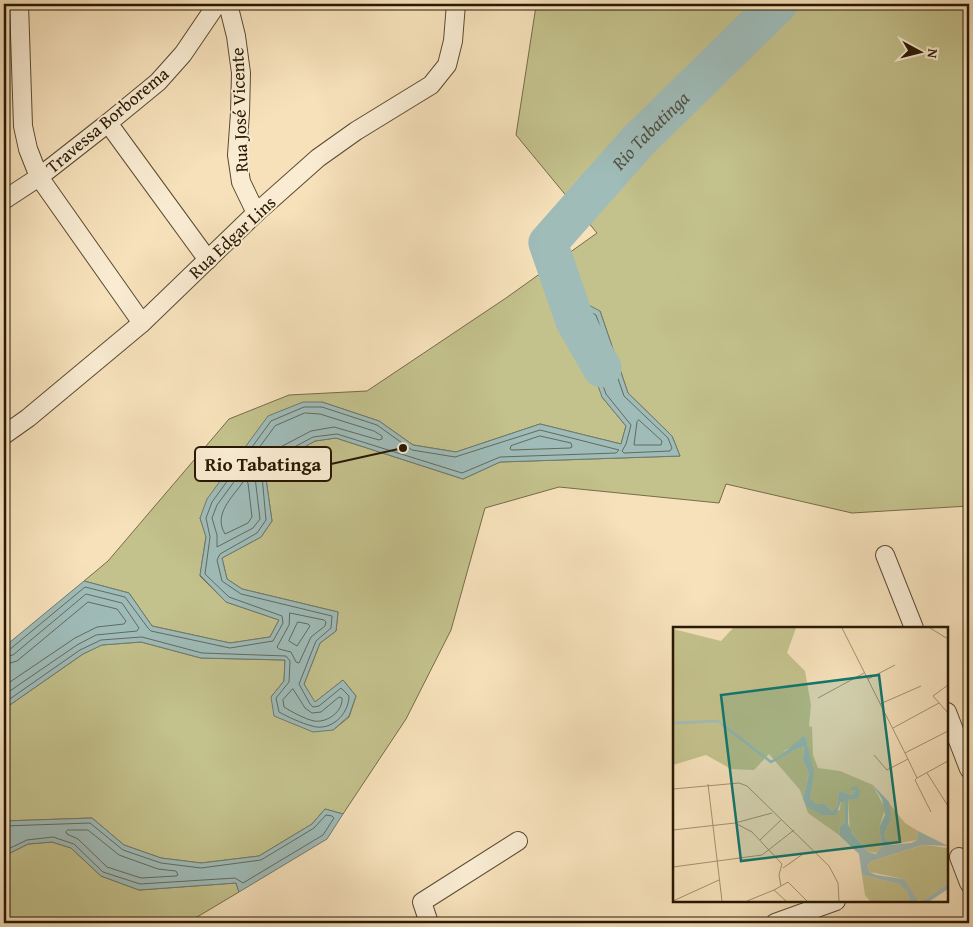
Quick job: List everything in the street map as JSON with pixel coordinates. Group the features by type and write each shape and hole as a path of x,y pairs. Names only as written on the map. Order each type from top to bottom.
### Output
{"street":[{"path":"19,4 23,126 28,149 38,177 142,323"},
{"name":"Travessa Borborema","path":"4,200 38,177 158,82 183,54 217,4"},
{"name":"Rua José Vicente","path":"228,4 236,36 241,73 237,155 241,182 256,213"},
{"name":"Rua Edgar Lins","path":"4,435 28,418 142,323 256,213 318,158 356,131 430,85 447,65 453,41 456,4"},
{"path":"108,123 208,260"},
{"path":"885,555 914,627"},
{"path":"948,715 969,769"},
{"path":"430,923 422,902 518,841"},
{"path":"958,857 969,883"},
{"path":"776,923 807,918 834,902"}],"shaded area":[{"path":"538,4 969,4 969,506 852,513 726,484 719,503 559,487 485,508 451,630 406,719 343,814 325,809 312,824 259,856 201,863 161,858 124,845 92,818 4,821 4,709 83,654 101,645 141,642 201,658 285,660 284,681 271,697 333,730 349,717 356,696 343,680 314,703 304,684 320,643 336,631 338,612 242,589 227,579 222,558 261,537 272,521 266,479 277,462 315,441 336,438 463,479 500,462 680,456 672,436 628,393 600,311 602,397 626,426 621,444 540,424 456,452 413,445 379,421 322,402 200,518 206,536 200,576 226,602 279,620 270,637 230,643 152,626 129,593 84,581 108,561 229,419 289,395 367,391 506,298 597,233 516,135 536,6"},
{"path":"52,842 71,848 101,876 139,890 236,883 239,892 187,923 4,923 4,856 28,844"}],"water":[{"path":"583,302 600,311 628,393 672,436 680,456 500,462 463,479 336,438 315,441 277,462 266,479 272,521 261,537 222,558 227,579 242,589 338,612 336,631 320,643 304,684 315,702 343,680 356,696 349,716 333,730 313,732 274,716 271,697 284,681 285,660 201,658 141,642 102,645 83,654 4,709 4,647 84,581 129,593 152,626 230,643 270,637 279,620 226,602 200,575 206,537 200,518 207,499 268,416 303,402 322,402 379,421 413,445 456,452 540,424 621,444 626,426 602,397 575,321"},
{"path":"325,809 343,814 327,839 239,892 236,883 139,890 101,876 71,848 52,842 28,844 4,856 4,821 92,818 124,845 161,858 201,863 259,856 312,824"}],"waterway":[{"name":"Rio Tabatinga","path":"602,368 575,321 548,243 637,142 778,4"}],"place":[{"name":"Rio Tabatinga","path":"403,448"}]}
